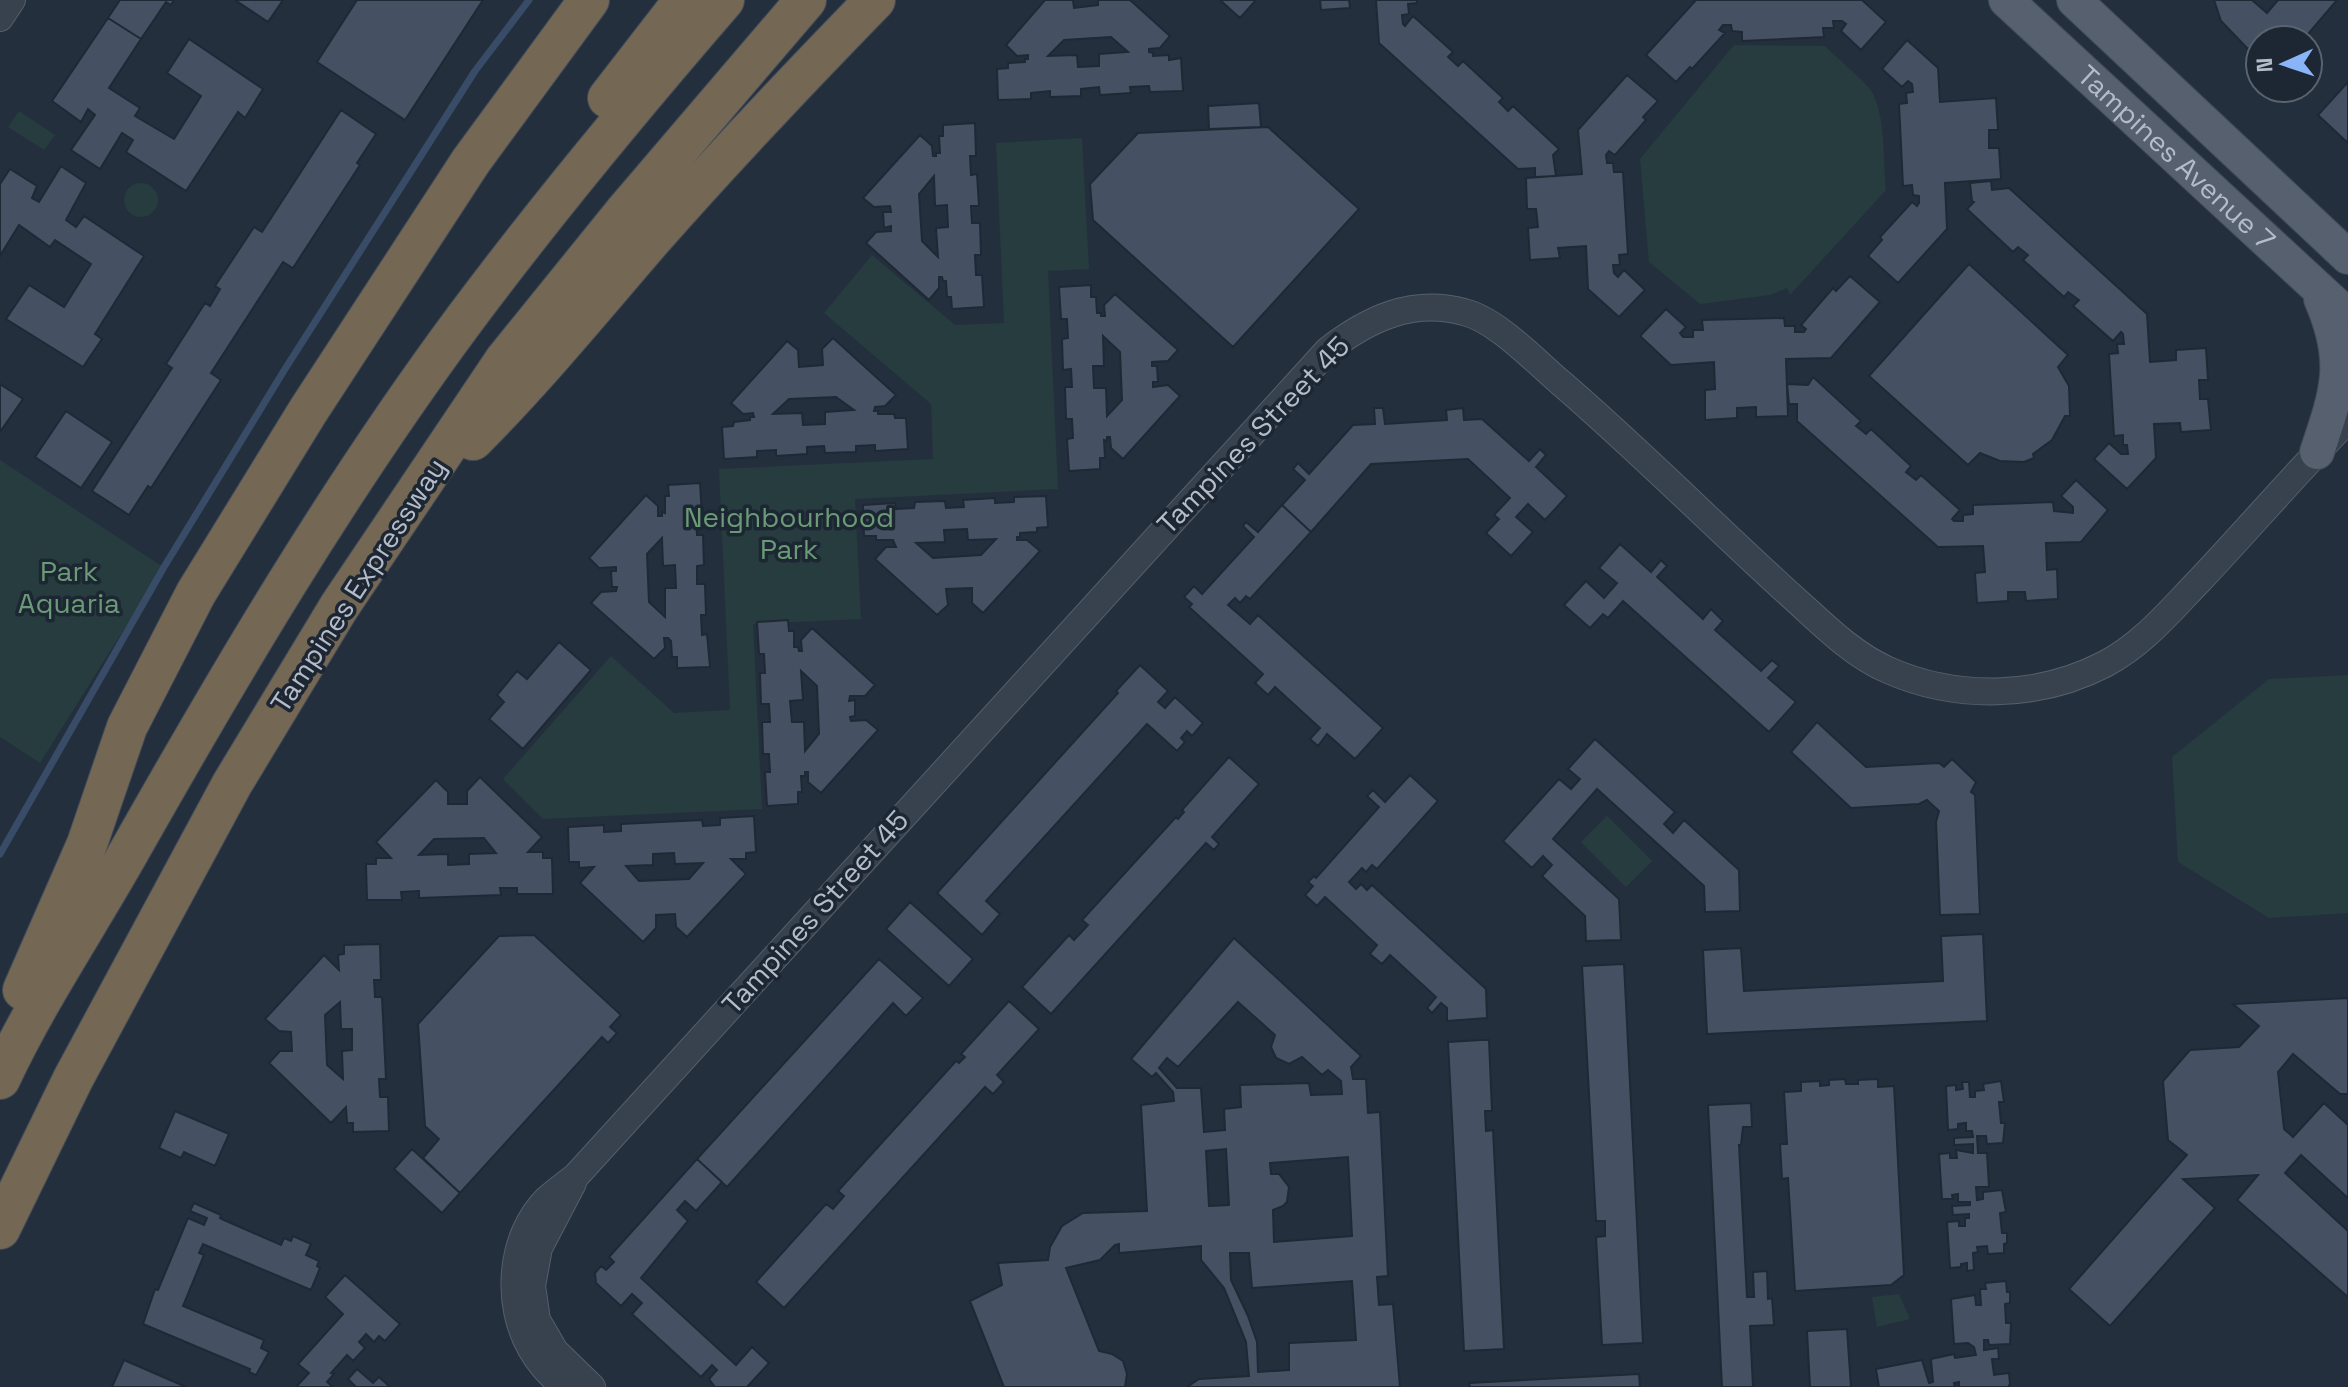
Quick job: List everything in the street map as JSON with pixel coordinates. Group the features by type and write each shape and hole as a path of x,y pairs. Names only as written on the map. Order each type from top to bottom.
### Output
{"highway":[{"path":"8,1062 21,995 87,844 127,727 196,593 308,411 471,161 589,0"},
{"path":"463,322 554,168 684,0"},
{"name":"Tampines Expressway","path":"8,1062 221,688 343,497 463,322 570,183 724,0"},
{"name":"Tampines Expressway","path":"0,1229 73,1079 232,784 339,607 505,360 806,0"},
{"path":"411,502 514,399 654,237 875,0"}],"main road":[{"name":"Tampines Avenue 7","path":"2006,0 2348,316"},
{"name":"Tampines Avenue 7","path":"2074,0 2348,257"},
{"path":"2313,286 2334,318 2341,336 2345,374 2317,452"}],"street":[{"path":"0,18 12,0"},
{"name":"Tampines Street 45","path":"563,1387 531,1349 521,1326 513,1289 520,1246 545,1201 576,1176 1328,350 1373,319 1390,313 1440,307 1467,312 1489,324 1592,411 1845,643 1887,670 1935,686 1994,693 2073,678 2133,648 2348,420"},
{"name":"Tampines Street 45","path":"576,1176 539,1248 532,1286 537,1320 555,1351 592,1387"}],"green space":[{"path":"1734,45 1825,46 1859,78 1871,91 1878,107 1886,190 1790,295 1787,288 1770,295 1700,304 1649,262 1640,159"},
{"path":"19,111 55,135 44,150 8,127"},
{"name":"Neighbourhood Park","path":"1082,138 1089,269 1048,271 1058,489 855,499 861,619 753,624 762,809 543,819 503,779 611,656 674,713 730,710 719,469 933,459 931,404 824,313 872,255 955,325 1004,323 996,143"},
{"path":"141,183 153,188 158,200 153,212 141,217 129,212 124,200 129,188"},
{"name":"Park Aquaria","path":"0,460 163,567 40,763 0,737"},
{"path":"2348,675 2348,913 2269,918 2178,862 2172,757 2269,679"},
{"path":"1607,816 1652,861 1626,887 1581,842"},
{"path":"1899,1294 1910,1319 1877,1327 1872,1297"}],"building":[{"path":"120,0 174,0 171,5 166,2 141,39 108,18"},
{"path":"235,0 283,0 268,22"},
{"path":"357,0 483,0 405,120 317,62"},
{"path":"1045,0 1073,0 1074,8 1098,5 1098,0 1130,0 1170,36 1160,48 1149,49 1149,52 1153,56 1169,55 1169,60 1181,58 1183,91 1150,92 1149,86 1130,87 1131,93 1100,95 1099,87 1081,89 1081,96 1050,97 1050,91 1031,93 1031,99 998,100 997,69 1008,68 1008,63 1028,59 1028,55 1017,56 1006,45","holes":["1111,37 1128,52 1099,54 1099,66 1078,67 1077,55 1048,56 1064,40"]},
{"path":"1220,0 1256,0 1240,18"},
{"path":"1320,0 1349,0 1350,8 1321,10"},
{"path":"1376,0 1417,0 1417,3 1408,4 1409,14 1402,15 1403,24 1405,26 1413,16 1453,52 1448,57 1458,66 1463,61 1503,98 1499,102 1508,111 1513,106 1559,149 1553,155 1556,176 1535,177 1535,168 1518,169 1379,43"},
{"path":"1696,0 1862,0 1886,22 1861,50 1841,31 1846,24 1842,21 1833,21 1834,28 1823,28 1824,37 1742,41 1742,32 1732,31 1731,25 1723,25 1719,30 1725,33 1676,82 1646,55"},
{"path":"2214,0 2252,0 2267,13 2278,0 2337,0 2317,24 2244,24 2244,45 2221,21"},
{"path":"108,18 141,39 109,88 140,108 135,116 174,139 201,96 167,73 189,39 263,89 245,118 238,112 186,191 126,152 133,140 122,133 100,169 71,150 95,115 88,109 81,122 52,101"},
{"path":"1907,40 1938,68 1940,102 1996,98 1998,130 1989,130 1989,148 1999,148 2001,179 1945,183 1947,229 1898,283 1868,256 1882,240 1880,237 1912,202 1917,206 1919,203 1919,196 1913,195 1912,185 1903,186 1899,104 1907,103 1906,93 1913,92 1912,84 1908,81 1902,87 1882,69"},
{"path":"1627,75 1658,101 1643,117 1646,120 1615,155 1609,151 1606,155 1607,163 1613,163 1614,172 1623,172 1628,254 1619,255 1620,265 1613,265 1614,273 1618,277 1624,270 1645,290 1619,317 1588,289 1586,246 1558,248 1560,258 1530,260 1528,228 1538,227 1536,209 1527,209 1526,178 1582,174 1578,130"},
{"path":"2348,82 2348,143 2318,115"},
{"path":"1259,103 1261,127 1209,129 1208,106"},
{"path":"341,110 376,134 357,163 360,165 293,268 283,262 211,373 221,380 151,488 148,486 129,515 92,491 172,368 166,364 205,303 210,306 220,289 215,286 254,227 262,232"},
{"path":"975,123 976,156 970,156 971,175 977,174 979,206 971,206 972,223 980,223 981,255 975,255 976,275 982,275 984,307 952,309 946,281 942,277 939,277 939,288 929,300 866,243 876,232 891,231 891,226 884,228 883,212 891,212 890,206 874,207 863,198 920,135 932,146 933,156 940,153 939,136 943,136 943,125","holes":["934,176 935,206 947,205 948,227 936,228 938,257 922,241 919,194"]},
{"path":"1268,127 1359,209 1233,347 1093,220 1090,184 1138,133"},
{"path":"61,166 86,183 66,220 76,227 84,216 144,256 95,334 102,339 83,367 6,319 29,285 64,307 91,264 55,240 50,247 19,225 0,256 0,184 10,169 37,186 32,198 39,202"},
{"path":"1991,181 1992,190 2009,188 2147,314 2150,362 2176,360 2176,350 2206,348 2208,380 2199,380 2200,399 2208,399 2211,430 2181,432 2180,423 2154,424 2156,458 2127,489 2094,459 2109,443 2121,454 2128,454 2127,445 2123,445 2123,435 2114,436 2109,354 2118,353 2117,344 2124,344 2123,334 2121,332 2113,341 2073,306 2079,300 2068,292 2064,297 2023,260 2028,255 2018,247 2013,252 1967,209 1974,202 1970,183"},
{"path":"1969,264 2068,355 2058,367 2069,386 2070,416 2065,416 2052,440 2033,454 2034,458 2024,462 2000,461 1980,453 1968,465 1869,376"},
{"path":"1850,276 1880,302 1831,358 1786,359 1788,416 1756,417 1756,407 1737,408 1737,418 1705,420 1705,390 1715,389 1714,362 1671,365 1640,336 1666,309 1686,327 1680,333 1683,337 1693,337 1693,330 1703,330 1702,320 1784,318 1785,326 1795,326 1795,332 1804,332 1806,329 1801,325 1833,288 1836,291"},
{"path":"1091,285 1091,297 1096,297 1097,313 1101,316 1105,316 1104,305 1115,294 1178,350 1168,361 1152,362 1152,366 1157,366 1158,382 1153,382 1153,387 1168,385 1180,396 1123,459 1111,448 1110,437 1107,437 1107,441 1104,440 1105,458 1100,458 1100,469 1069,471 1067,439 1073,438 1072,419 1066,419 1065,387 1072,387 1071,369 1063,370 1062,339 1068,338 1067,319 1061,319 1059,287","holes":["1103,336 1120,352 1122,400 1107,416 1106,388 1094,388 1093,366 1104,366"]},
{"path":"833,338 896,395 885,406 875,407 874,411 906,418 908,449 875,451 875,445 856,446 856,452 825,453 824,446 807,447 807,454 776,456 776,450 757,451 757,457 724,459 722,427 754,417 753,413 743,414 731,403 787,341 798,350 799,367 823,365 822,349","holes":["836,397 854,410 825,412 825,424 803,425 802,413 773,414 789,399"]},
{"path":"1813,377 1861,421 1856,426 1866,434 1871,429 1911,466 1906,472 1916,480 1921,475 1960,510 1952,519 1954,521 1963,521 1963,515 1973,514 1973,505 2053,502 2054,511 2073,513 2073,507 2061,496 2076,480 2108,510 2081,542 2046,543 2047,570 2057,569 2058,599 2026,601 2025,592 2008,592 2008,601 1977,603 1975,573 1985,572 1983,546 1938,547 1797,421 1797,404 1789,404 1787,384 1808,385"},
{"path":"0,384 23,399 0,432"},
{"path":"1374,408 1383,408 1385,424 1447,420 1446,410 1463,408 1464,420 1482,419 1529,461 1540,449 1546,455 1536,467 1567,496 1545,520 1528,504 1516,517 1533,532 1511,556 1486,533 1499,519 1494,515 1510,498 1468,459 1371,464 1311,532 1282,505 1305,480 1293,469 1298,463 1309,474 1353,425 1375,424"},
{"path":"66,411 112,442 81,488 35,457"},
{"path":"700,483 702,515 696,516 697,535 703,535 704,565 697,566 697,584 705,584 706,615 701,615 702,635 707,634 710,667 677,668 677,657 672,657 668,638 664,638 665,648 654,659 591,603 601,592 616,591 617,587 612,587 611,571 616,571 616,567 599,568 589,558 646,495 658,506 658,516 662,516 662,512 665,513 665,496 669,496 668,485","holes":["662,538 663,566 675,565 676,588 665,588 665,617 649,602 647,554"]},
{"path":"1046,496 1048,527 1037,528 1037,532 1020,533 1017,540 1027,540 1040,551 983,613 972,603 972,588 946,589 948,605 937,615 875,559 886,547 896,547 893,540 864,536 863,505 895,503 896,509 914,508 915,502 945,501 946,508 964,507 963,500 995,498 995,503 1014,502 1014,497","holes":["967,529 968,540 996,539 981,555 933,558 916,543 945,542 944,530"]},
{"path":"1282,505 1311,532 1250,599 1246,596 1240,603 1235,598 1228,605 1250,624 1258,615 1383,728 1355,759 1327,734 1318,746 1310,739 1320,728 1275,687 1268,695 1255,683 1263,674 1189,607 1192,604 1184,597 1194,586 1202,594 1254,537 1243,526 1246,522 1258,532"},
{"path":"1620,544 1651,572 1661,560 1667,566 1657,577 1703,619 1711,609 1723,621 1715,630 1761,671 1772,660 1779,666 1768,678 1796,702 1769,732 1623,601 1608,618 1603,614 1590,628 1564,605 1586,581 1604,598 1617,583 1599,568"},
{"path":"788,620 789,631 794,631 794,647 798,647 799,651 802,651 801,640 812,628 875,685 865,696 850,696 849,701 855,700 855,716 850,717 851,721 866,720 878,730 821,793 808,782 808,772 805,772 805,776 801,776 802,792 798,792 798,804 767,806 765,772 770,772 769,754 763,754 762,722 770,722 769,704 761,704 760,673 765,673 764,654 759,654 757,622","holes":["801,671 817,686 819,734 805,751 804,722 792,722 790,701 803,700"]},
{"path":"559,642 591,670 523,749 489,719 504,702 497,695 517,671 527,679"},
{"path":"1140,665 1168,691 1158,702 1165,708 1175,697 1203,723 1192,736 1187,731 1181,738 1185,742 1177,751 1147,724 986,901 1000,914 982,935 937,893"},
{"path":"1817,722 1866,767 1939,763 1944,767 1952,759 1976,782 1971,792 1975,795 1980,914 1940,915 1936,822 1939,811 1927,800 1919,804 1851,808 1791,752"},
{"path":"1595,739 1675,812 1664,824 1673,833 1684,820 1739,870 1740,911 1705,912 1704,886 1597,789 1553,839 1619,899 1621,940 1586,941 1585,916 1542,876 1552,865 1543,856 1532,868 1503,841 1559,779 1571,789 1580,779 1568,769"},
{"path":"1229,757 1259,784 1212,837 1219,844 1214,850 1206,843 1051,1014 1022,987 1069,935 1074,940 1088,925 1082,920 1176,817 1178,819 1184,812 1182,810"},
{"path":"1410,775 1438,801 1377,869 1372,865 1366,872 1362,868 1349,882 1356,889 1361,884 1367,890 1372,885 1486,989 1487,1018 1447,1021 1447,1008 1441,1003 1432,1013 1427,1008 1436,997 1390,955 1382,964 1370,954 1377,945 1325,897 1317,906 1305,895 1313,886 1308,882 1314,876 1316,878 1379,807 1367,796 1373,790 1385,802"},
{"path":"480,777 542,837 528,852 543,852 543,858 552,858 553,894 517,894 517,888 500,888 501,895 419,898 419,891 401,892 402,900 367,900 366,864 376,864 376,858 391,858 376,842 436,780 448,792 448,804 467,804 467,791","holes":["484,838 496,853 469,854 469,864 448,865 448,854 419,855 434,839"]},
{"path":"754,816 756,852 746,853 746,859 731,859 746,874 687,937 676,927 675,914 656,915 656,928 643,942 580,883 594,867 579,868 579,862 569,862 568,827 604,825 604,832 621,831 621,824 702,820 703,826 720,825 720,818","holes":["674,853 675,864 703,863 689,879 639,881 626,866 653,865 653,854"]},
{"path":"910,902 973,959 949,986 886,929"},
{"path":"1983,934 1987,1021 1707,1034 1703,950 1741,948 1744,991 1943,981 1941,936"},
{"path":"534,935 621,1015 610,1027 617,1033 608,1043 602,1037 460,1193 423,1158 439,1139 425,1126 418,1024 499,936"},
{"path":"1234,938 1361,1056 1351,1067 1353,1079 1366,1079 1368,1113 1380,1112 1388,1276 1377,1277 1379,1305 1393,1304 1400,1387 1187,1387 1199,1379 1249,1376 1246,1342 1224,1288 1201,1260 1201,1246 1119,1253 1119,1244 1100,1260 1066,1268 1099,1351 1123,1361 1127,1374 1125,1387 1004,1387 970,1301 1002,1285 998,1263 1048,1260 1050,1247 1062,1226 1083,1213 1147,1211 1141,1105 1174,1101 1173,1092 1156,1073 1152,1077 1131,1059","holes":["1238,1002 1275,1035 1271,1047 1276,1058 1289,1064 1302,1057 1322,1075 1328,1070 1341,1081 1342,1094 1311,1095 1309,1083 1240,1085 1241,1107 1224,1109 1225,1130 1204,1132 1201,1088 1177,1088 1159,1068 1167,1058 1178,1067","1226,1149 1229,1205 1209,1206 1206,1151","1348,1157 1352,1236 1274,1242 1273,1210 1287,1202 1289,1187 1279,1174 1271,1174 1270,1163","1230,1253 1249,1253 1252,1288 1352,1281 1356,1340 1289,1343 1289,1370 1258,1372 1257,1342 1231,1280"]},
{"path":"380,944 381,980 374,980 375,997 382,997 386,1079 379,1079 380,1097 388,1097 389,1131 353,1132 353,1123 347,1123 346,1107 331,1123 269,1063 280,1051 292,1051 291,1032 279,1031 265,1019 324,955 339,970 338,955 344,954 344,945","holes":["340,1002 341,1029 352,1029 352,1050 342,1051 343,1079 327,1065 325,1015"]},
{"path":"879,959 923,998 906,1016 893,1003 727,1187 697,1159"},
{"path":"1624,964 1643,1343 1602,1345 1596,1237 1605,1236 1605,1221 1596,1221 1582,966"},
{"path":"2348,998 2348,1094 2340,1094 2293,1054 2278,1072 2284,1129 2293,1137 2324,1103 2348,1125 2348,1198 2301,1155 2285,1173 2348,1231 2348,1297 2237,1200 2258,1175 2183,1179 2215,1208 2110,1326 2069,1289 2187,1155 2168,1140 2163,1081 2190,1050 2239,1047 2259,1026 2233,1004"},
{"path":"1009,1001 1039,1029 997,1075 1004,1082 993,1094 985,1087 784,1308 756,1282 826,1204 833,1209 844,1196 838,1191 956,1061 959,1063 965,1057 961,1054"},
{"path":"1489,1040 1492,1111 1485,1111 1486,1131 1493,1130 1504,1349 1464,1351 1448,1042"},
{"path":"1845,1079 1846,1084 1878,1079 1878,1087 1894,1086 1904,1275 1891,1285 1795,1291 1788,1178 1782,1179 1780,1144 1787,1144 1784,1092 1801,1091 1801,1082 1820,1081 1820,1086 1829,1085 1829,1080"},
{"path":"2001,1081 2004,1102 1999,1102 2001,1123 2005,1123 2003,1143 1987,1144 1986,1136 1977,1136 1978,1153 1987,1153 1989,1187 1976,1187 1977,1200 1983,1199 1983,1192 2002,1190 2006,1212 2000,1213 2002,1233 2007,1233 2007,1243 2004,1244 2004,1253 1988,1254 1987,1246 1977,1247 1978,1252 1973,1253 1974,1270 1967,1271 1967,1263 1950,1268 1947,1222 1959,1221 1959,1226 1965,1226 1965,1218 1969,1218 1969,1214 1953,1215 1952,1206 1970,1205 1970,1202 1958,1202 1958,1194 1952,1195 1953,1199 1942,1199 1939,1154 1950,1153 1950,1158 1957,1158 1956,1150 1973,1153 1973,1144 1954,1145 1954,1138 1973,1137 1972,1131 1966,1131 1966,1123 1958,1124 1958,1129 1948,1130 1946,1086 1956,1085 1956,1090 1963,1089 1962,1082 1969,1082 1970,1097 1975,1097 1975,1091 1984,1090 1983,1084"},
{"path":"1751,1103 1752,1127 1743,1127 1739,1145 1747,1297 1754,1297 1753,1272 1767,1271 1768,1299 1772,1298 1774,1325 1750,1326 1753,1387 1722,1387 1708,1105"},
{"path":"175,1111 229,1134 215,1166 184,1152 181,1158 159,1148"},
{"path":"412,1149 460,1193 442,1213 394,1169"},
{"path":"697,1159 722,1182 696,1211 685,1201 677,1210 688,1221 641,1278 736,1365 752,1347 769,1363 747,1387 715,1387 709,1379 717,1370 712,1365 701,1377 632,1314 642,1303 632,1294 621,1306 596,1283 595,1273 601,1266 606,1270 614,1262 609,1257"},
{"path":"194,1203 281,1245 284,1238 291,1241 293,1236 311,1244 306,1255 319,1261 317,1266 320,1268 311,1290 203,1244 199,1253 204,1255 183,1306 264,1340 261,1348 269,1352 256,1375 249,1372 250,1369 143,1324 155,1289 158,1290 188,1218 204,1225 207,1218 190,1211"},
{"path":"345,1275 400,1324 385,1341 379,1336 374,1342 366,1334 359,1342 365,1348 353,1361 347,1355 331,1373 334,1374 327,1382 333,1387 296,1387 309,1373 298,1364 343,1314 325,1297"},
{"path":"2006,1281 2007,1292 2010,1292 2010,1303 2005,1304 2006,1323 2011,1323 2010,1344 1989,1345 1988,1340 1984,1340 1984,1350 1998,1348 1999,1359 1992,1359 1994,1375 2009,1373 2008,1387 1959,1387 1959,1382 1954,1383 1955,1387 1879,1387 1876,1369 1922,1360 1929,1383 1933,1382 1931,1359 1954,1354 1955,1358 1976,1355 1974,1347 1968,1343 1954,1344 1951,1299 1975,1295 1976,1305 1981,1305 1980,1289 1986,1289 1985,1283"},
{"path":"1847,1329 1851,1387 1810,1387 1807,1331"},
{"path":"124,1360 186,1387 112,1387"},
{"path":"357,1369 373,1383 379,1377 390,1387 356,1387 348,1379"},
{"path":"1639,1374 1640,1387 1470,1387 1469,1383"}],"waterway":[{"path":"0,854 164,567 285,369 475,71 529,0"}]}
